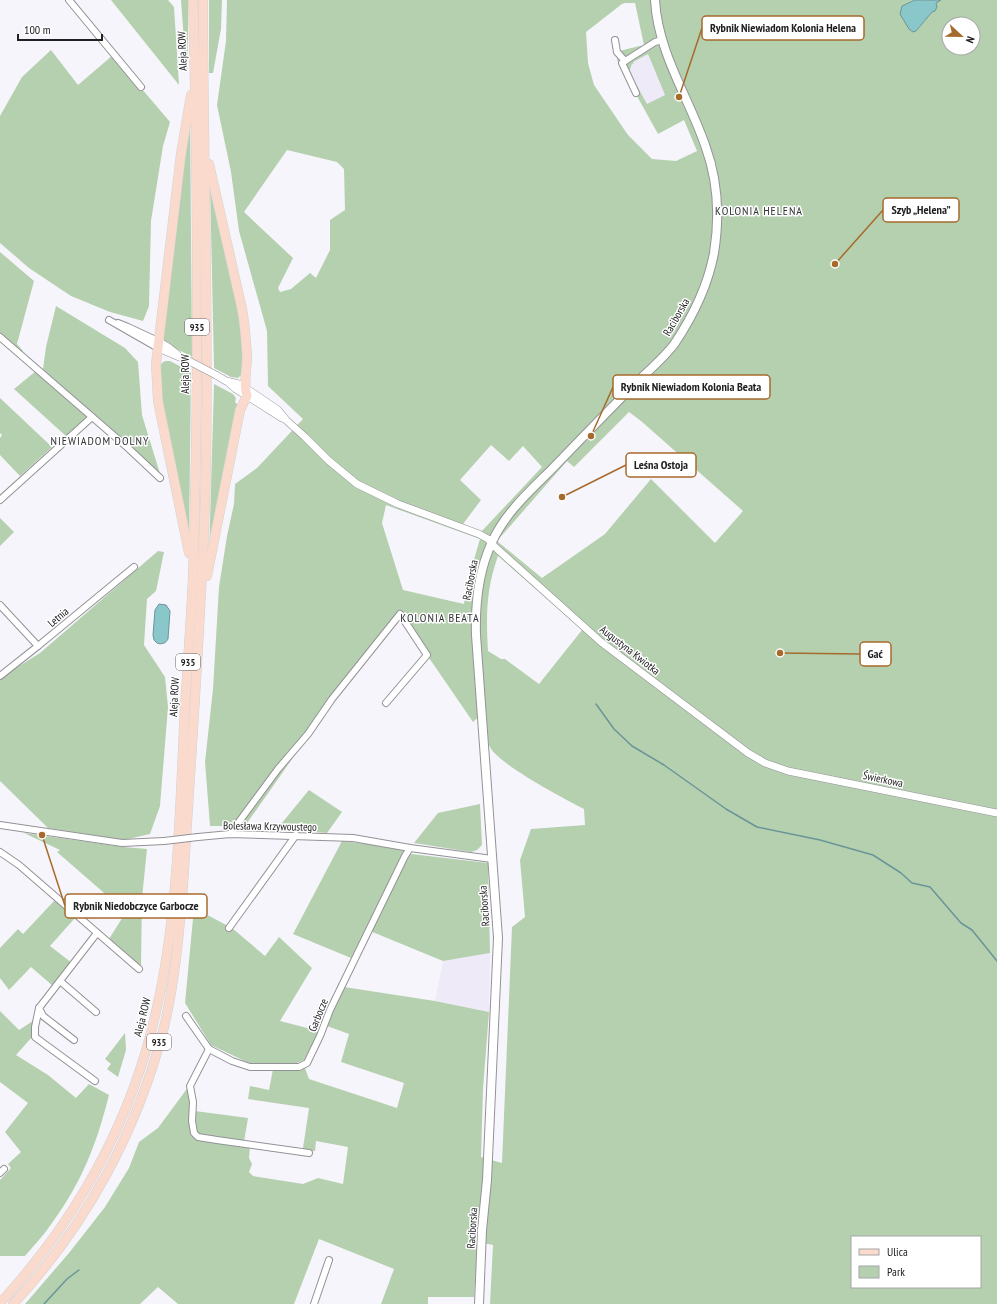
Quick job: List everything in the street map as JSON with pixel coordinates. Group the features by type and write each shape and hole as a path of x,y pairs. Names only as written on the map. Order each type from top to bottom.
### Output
{"main road":[{"name":"Aleja ROW","path":"0,1303 24,1277 50,1244 96,1171 112,1140 133,1090 144,1055 157,1009 165,969 174,894 192,579 197,369 193,0"},
{"name":"Aleja ROW","path":"14,1304 44,1270 62,1245 106,1176 118,1153 137,1109 150,1072 163,1029 176,966 180,929 202,597 206,466 207,293 203,0"},
{"name":"Raciborska","path":"479,1304 482,1230 487,1173 497,946 475,618 480,577 492,542 506,519 528,492 674,344 695,308 706,282 713,254 718,216 714,178 703,138 668,61 662,40 655,0"},
{"path":"192,579 186,537 158,401 156,364 181,154 195,74"},
{"path":"202,597 213,549 240,410 246,392 247,357 242,309 205,148"}],"street":[{"path":"69,0 141,87"},
{"path":"615,40 617,52 626,61"},
{"path":"636,93 622,63 655,42 662,40"},
{"path":"109,320 128,326 158,345 109,320"},
{"path":"0,337 160,478"},
{"name":"Augustyna Kwiotka","path":"158,345 168,347 178,356 216,375 236,389 246,392 274,414 286,420 342,473 369,491 398,504 479,534 488,539 601,642 748,753 766,763"},
{"path":"0,500 92,417"},
{"name":"Letnia","path":"0,676 134,567"},
{"path":"0,605 38,646"},
{"path":"230,834 278,769 308,734 332,699 400,614 427,655 386,703"},
{"name":"Świerkowa","path":"766,763 788,770 997,814"},
{"name":"Bolesława Krzywoustego","path":"0,825 122,843 230,834 353,838 410,848 492,858"},
{"path":"229,928 296,835"},
{"name":"Garbocze","path":"186,1016 209,1049 250,1067 299,1067 307,1063 330,1010 410,848"},
{"path":"0,852 19,865 140,969"},
{"path":"94,1081 35,1037 35,1027 39,1008 98,933"},
{"path":"60,981 96,1012"},
{"path":"39,1008 44,1016 74,1040"},
{"path":"209,1049 190,1086 193,1102 192,1121 194,1133 198,1137 309,1153"},
{"path":"314,1304 329,1260"}],"shaded area":[{"path":"648,54 665,95 647,105 629,72 633,62"},
{"path":"490,953 489,1012 435,1001 443,961"}],"green space":[{"path":"111,0 168,0 174,7 179,85"},
{"path":"181,0 188,0 188,69 184,68"},
{"path":"209,0 222,0 221,29 213,73 209,73"},
{"path":"227,0 915,0 910,2 904,19 909,29 916,31 932,12 936,3 941,0 997,0 997,1304 490,1304 493,1245 478,1242 474,1297 428,1297 428,1304 381,1304 394,1269 319,1239 294,1304 178,1304 158,1287 140,1304 25,1304 69,1253 105,1207 129,1168 139,1142 158,1128 189,1086 193,1135 250,1147 249,1158 252,1164 249,1172 253,1176 303,1184 318,1178 343,1184 348,1147 316,1141 315,1151 292,1149 303,1148 309,1108 248,1099 250,1086 269,1090 273,1069 305,1068 309,1079 397,1108 404,1083 341,1062 349,1034 327,1026 344,987 435,1001 489,1012 483,1089 481,1157 502,1163 512,927 525,917 520,860 531,829 585,825 584,809 533,781 496,754 489,744 486,710 473,722 427,655 400,611 326,703 305,733 304,742 245,826 210,826 205,762 213,689 219,587 234,504 235,484 257,468 303,419 268,386 267,331 239,231 231,172 217,105 226,41","holes":["625,3 635,3 644,45 619,51 617,60 658,134 684,120 697,151 676,161 652,159 628,135 594,85 588,63 586,32","648,54 665,95 647,104 629,72 632,64 634,63 633,62","287,150 337,162 344,169 345,210 330,220 330,250 316,278 310,273 291,289 280,292 278,288 293,258 244,212","629,412 743,511 715,543 651,479 605,534 542,578 497,541 567,461 574,467","491,445 509,461 523,446 542,467 481,532 463,524 481,500 460,480","386,505 480,539 466,587 464,604 403,590 382,523","498,556 582,630 539,684 505,659 501,659 488,651 487,615 489,592"]},
{"path":"51,50 78,85 113,55 170,122 163,146 151,221 149,306 143,321 110,312 71,296 29,268 0,243 0,116 22,77"},
{"path":"190,110 192,357 162,341"},
{"path":"210,182 242,330 243,366 242,374 238,378 231,377 214,368"},
{"path":"0,252 34,281 17,344 23,351 22,353 0,334"},
{"path":"56,306 125,348 138,362 142,415 161,477 43,369 46,347"},
{"path":"166,361 170,361 191,372 189,539 162,401 160,366"},
{"path":"36,371 88,416 67,437 14,389"},
{"path":"214,384 233,394 236,398 235,402 238,405 209,557"},
{"path":"0,398 52,447 20,476 0,455 0,438 2,435 0,433"},
{"path":"0,518 14,532 0,546"},
{"path":"158,551 164,552 156,591 147,599 144,645 165,677 168,707 160,806 150,834 124,840 48,828 0,781 0,678 40,653"},
{"path":"309,790 342,812 327,833 277,829"},
{"path":"480,804 482,845 477,850 471,852 414,843 438,813"},
{"path":"24,833 147,849 142,898 141,966 109,939 126,912 57,852 60,850"},
{"path":"342,841 406,849 351,958 293,934"},
{"path":"411,854 488,863 490,953 443,961 370,931"},
{"path":"55,900 75,918 50,946 72,963 53,986 31,967 9,990 0,978 0,948 18,929 23,934"},
{"path":"194,908 232,928 265,956 279,937 312,968 280,1021 319,1031 304,1060 297,1063 251,1064 211,1045 185,1003"},
{"path":"0,1011 19,1030 33,1021 32,1037 16,1055 48,1075 76,1098 89,1084 109,1095 94,1146 80,1177 63,1208 25,1256 0,1256 0,1180 11,1168 8,1164 21,1152 5,1132 28,1103 0,1082"},
{"path":"125,1033 126,1050 118,1077 107,1069 111,1064 105,1059"},
{"path":"195,1111 248,1118 244,1142 201,1136 195,1132"}],"water":[{"path":"915,0 941,0 936,3 937,7 935,11 932,12 916,31 913,32 909,29 900,14 902,6"},
{"path":"159,604 166,605 170,611 168,639 162,644 157,643 154,640 153,635 155,610"}],"waterway":[{"path":"596,704 614,729 632,746 664,765 726,809 757,827 820,840 873,855 901,873 912,883 930,887 961,923 972,930 997,961"},
{"path":"44,1304 67,1279 79,1270"}],"place":[{"name":"Rybnik Niewiadom Kolonia Helena","path":"679,97"},
{"name":"Szyb „Helena”","path":"835,264"},
{"name":"Rybnik Niewiadom Kolonia Beata","path":"591,436"},
{"name":"Leśna Ostoja","path":"562,497"},
{"name":"Gać","path":"780,653"},
{"name":"Rybnik Niedobczyce Garbocze","path":"42,835"}],"district":[{"name":"KOLONIA HELENA","path":"759,211"},
{"name":"NIEWIADOM DOLNY","path":"100,441"},
{"name":"KOLONIA BEATA","path":"440,618"}]}
